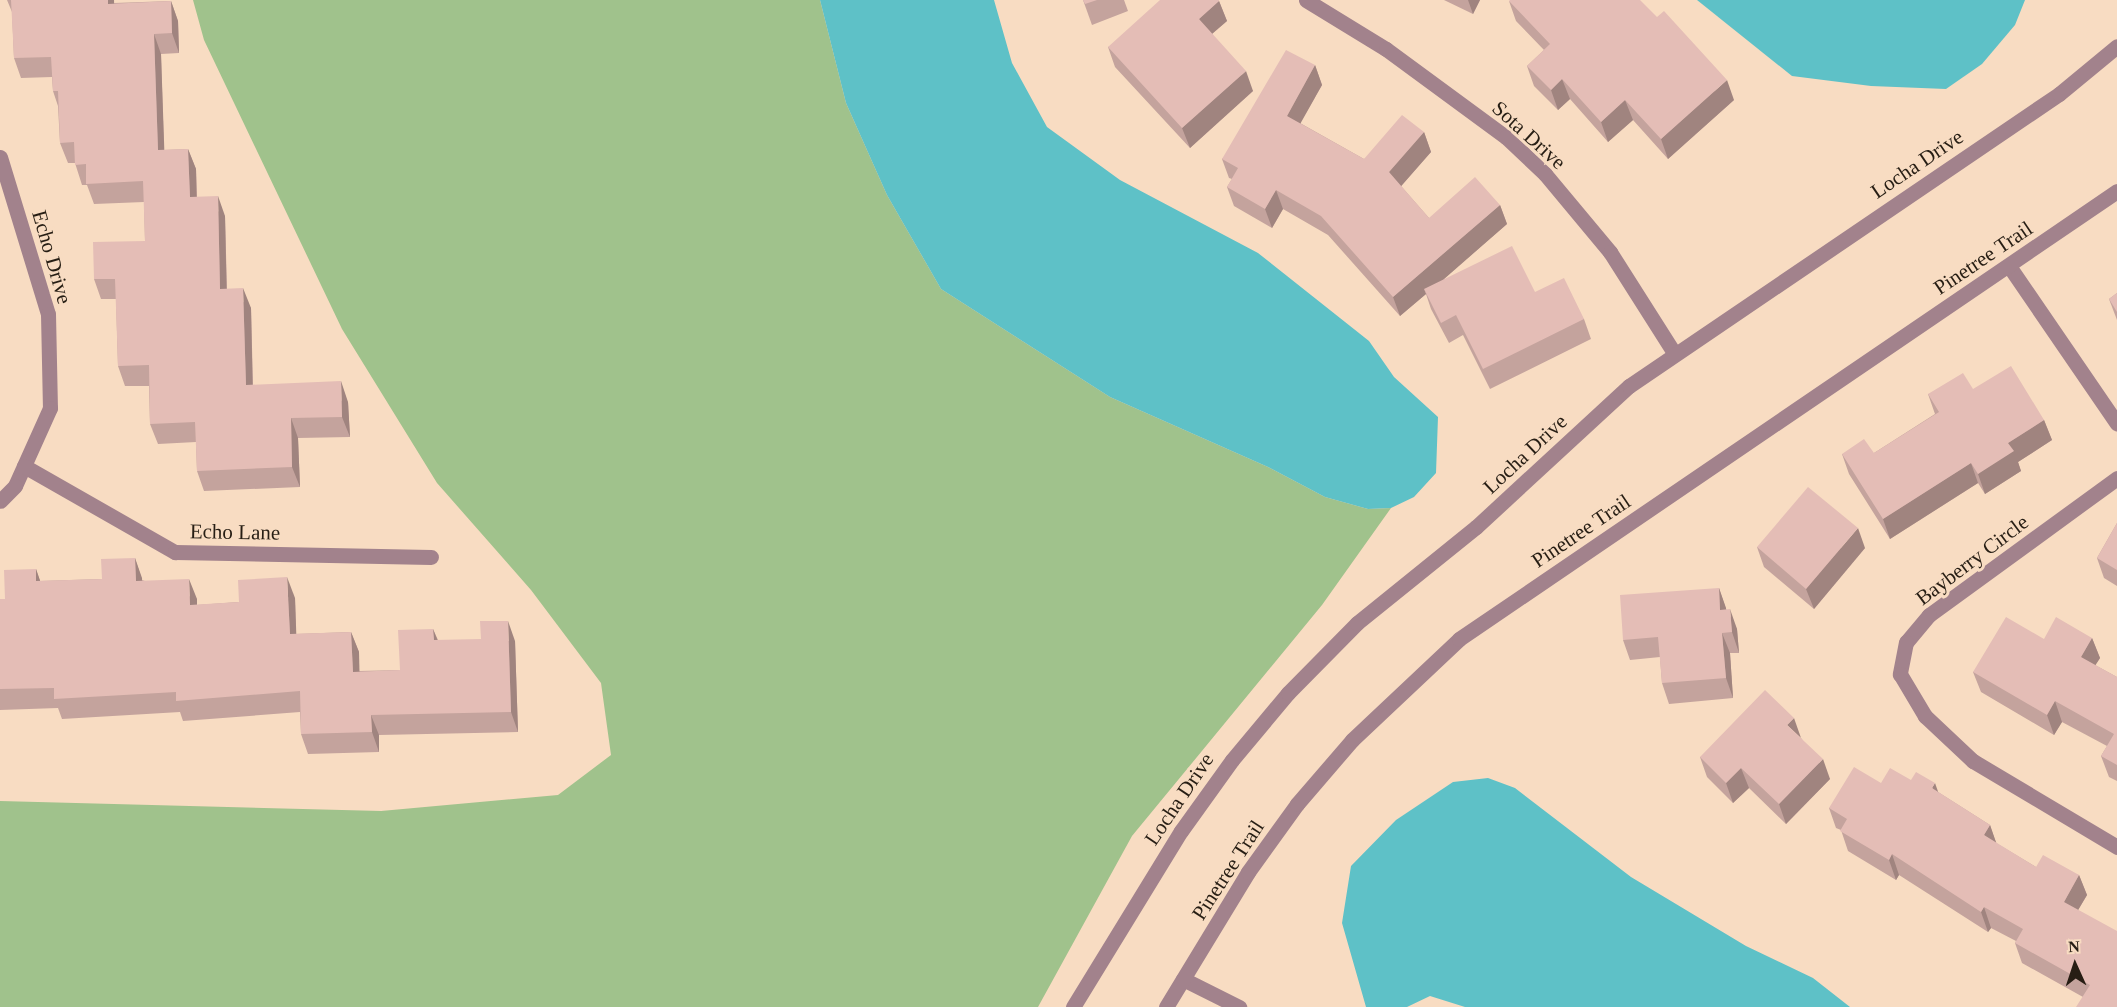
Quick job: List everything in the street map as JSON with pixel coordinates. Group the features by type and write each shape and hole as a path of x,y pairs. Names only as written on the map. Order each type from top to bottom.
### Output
{"street":[{"name":"Sota Drive","path":"1306,0 1386,49 1506,136 1545,174 1610,252 1674,353"},
{"name":"Locha Drive","path":"1072,1007 1181,831 1232,760 1288,693 1357,623 1476,527 1629,386 1674,353 2059,94 2117,46"},
{"name":"Echo Drive","path":"0,156 48,314 50,408 15,486 0,501"},
{"name":"Pinetree Trail","path":"1166,1007 1248,872 1297,804 1352,740 1419,674 1459,639 2117,191"},
{"path":"2009,266 2117,424"},
{"name":"Echo Lane","path":"24,466 175,552 431,557"},
{"name":"Bayberry Circle","path":"2117,478 1929,615 1906,642 1900,674 1925,716 1973,761 2117,847"},
{"path":"1183,979 1239,1007"}],"green space":[{"path":"193,0 820,0 846,103 887,195 941,289 1110,397 1268,467 1325,497 1368,509 1391,508 1322,605 1132,836 1038,1007 0,1007 0,801 381,811 558,795 611,755 601,683 531,590 437,483 342,329 204,40"}],"water":[{"path":"820,0 994,0 1012,63 1047,127 1120,180 1258,253 1369,341 1394,377 1438,417 1436,473 1414,497 1391,508 1368,509 1325,497 1268,467 1110,397 941,289 887,195 846,103"},
{"path":"1697,0 2025,0 2015,25 1982,64 1946,89 1871,86 1792,76"},
{"path":"1488,778 1515,788 1631,877 1746,946 1813,978 1850,1007 1465,1007 1430,996 1407,1007 1366,1007 1342,923 1351,866 1396,820 1453,782"}],"building":[{"path":"11,0 108,0 108,4 171,1 172,33 154,34 158,150 188,149 190,197 218,196 220,289 243,288 246,385 341,381 342,417 291,418 292,467 197,471 195,422 150,424 149,365 118,366 115,279 94,279 93,242 145,241 143,181 86,184 86,164 75,165 74,142 60,143 58,91 53,91 51,57 14,58"},
{"path":"1083,0 1097,0 1085,4"},
{"path":"1160,0 1219,0 1199,19 1246,71 1182,128 1108,47"},
{"path":"1510,0 1640,0 1657,17 1664,11 1727,80 1661,139 1625,100 1601,122 1562,79 1551,90 1527,66 1550,44"},
{"path":"1286,50 1315,65 1287,116 1364,159 1402,115 1424,132 1389,172 1429,218 1475,177 1500,205 1393,297 1321,216 1276,190 1265,209 1227,187 1238,168 1222,159"},
{"path":"1512,246 1535,292 1564,278 1584,319 1483,369 1456,315 1441,323 1424,289"},
{"path":"2117,293 2117,312 2109,299"},
{"path":"2011,366 2044,420 2008,443 2014,451 1978,474 1971,463 1883,519 1842,454 1864,439 1874,453 1939,412 1928,394 1963,373 1973,389"},
{"path":"1808,487 1858,528 1806,589 1757,547"},
{"path":"2117,523 2117,570 2097,558"},
{"path":"135,558 136,581 189,579 190,605 239,602 238,580 287,577 290,634 351,632 353,672 400,670 398,630 433,629 434,640 481,639 480,621 508,621 511,712 371,715 372,732 301,734 300,691 176,701 176,692 54,699 54,688 0,689 0,599 5,599 4,570 36,569 36,581 102,579 101,559"},
{"path":"1719,588 1720,610 1730,609 1732,632 1722,633 1726,678 1662,683 1658,637 1623,640 1620,595"},
{"path":"2006,617 2044,639 2056,617 2092,638 2081,657 2117,677 2117,765 2101,756 2114,734 2055,701 2047,715 1973,672"},
{"path":"1765,690 1794,718 1787,725 1823,759 1779,804 1741,768 1726,783 1700,757"},
{"path":"1854,767 1881,783 1890,768 1911,780 1916,772 1935,783 1932,788 1990,825 1984,835 2036,867 2043,855 2079,875 2064,902 2117,931 2117,1007 2076,1007 2090,985 2015,943 2023,929 1984,907 1981,912 1892,854 1889,860 1840,831 1847,819 1829,808"}]}
